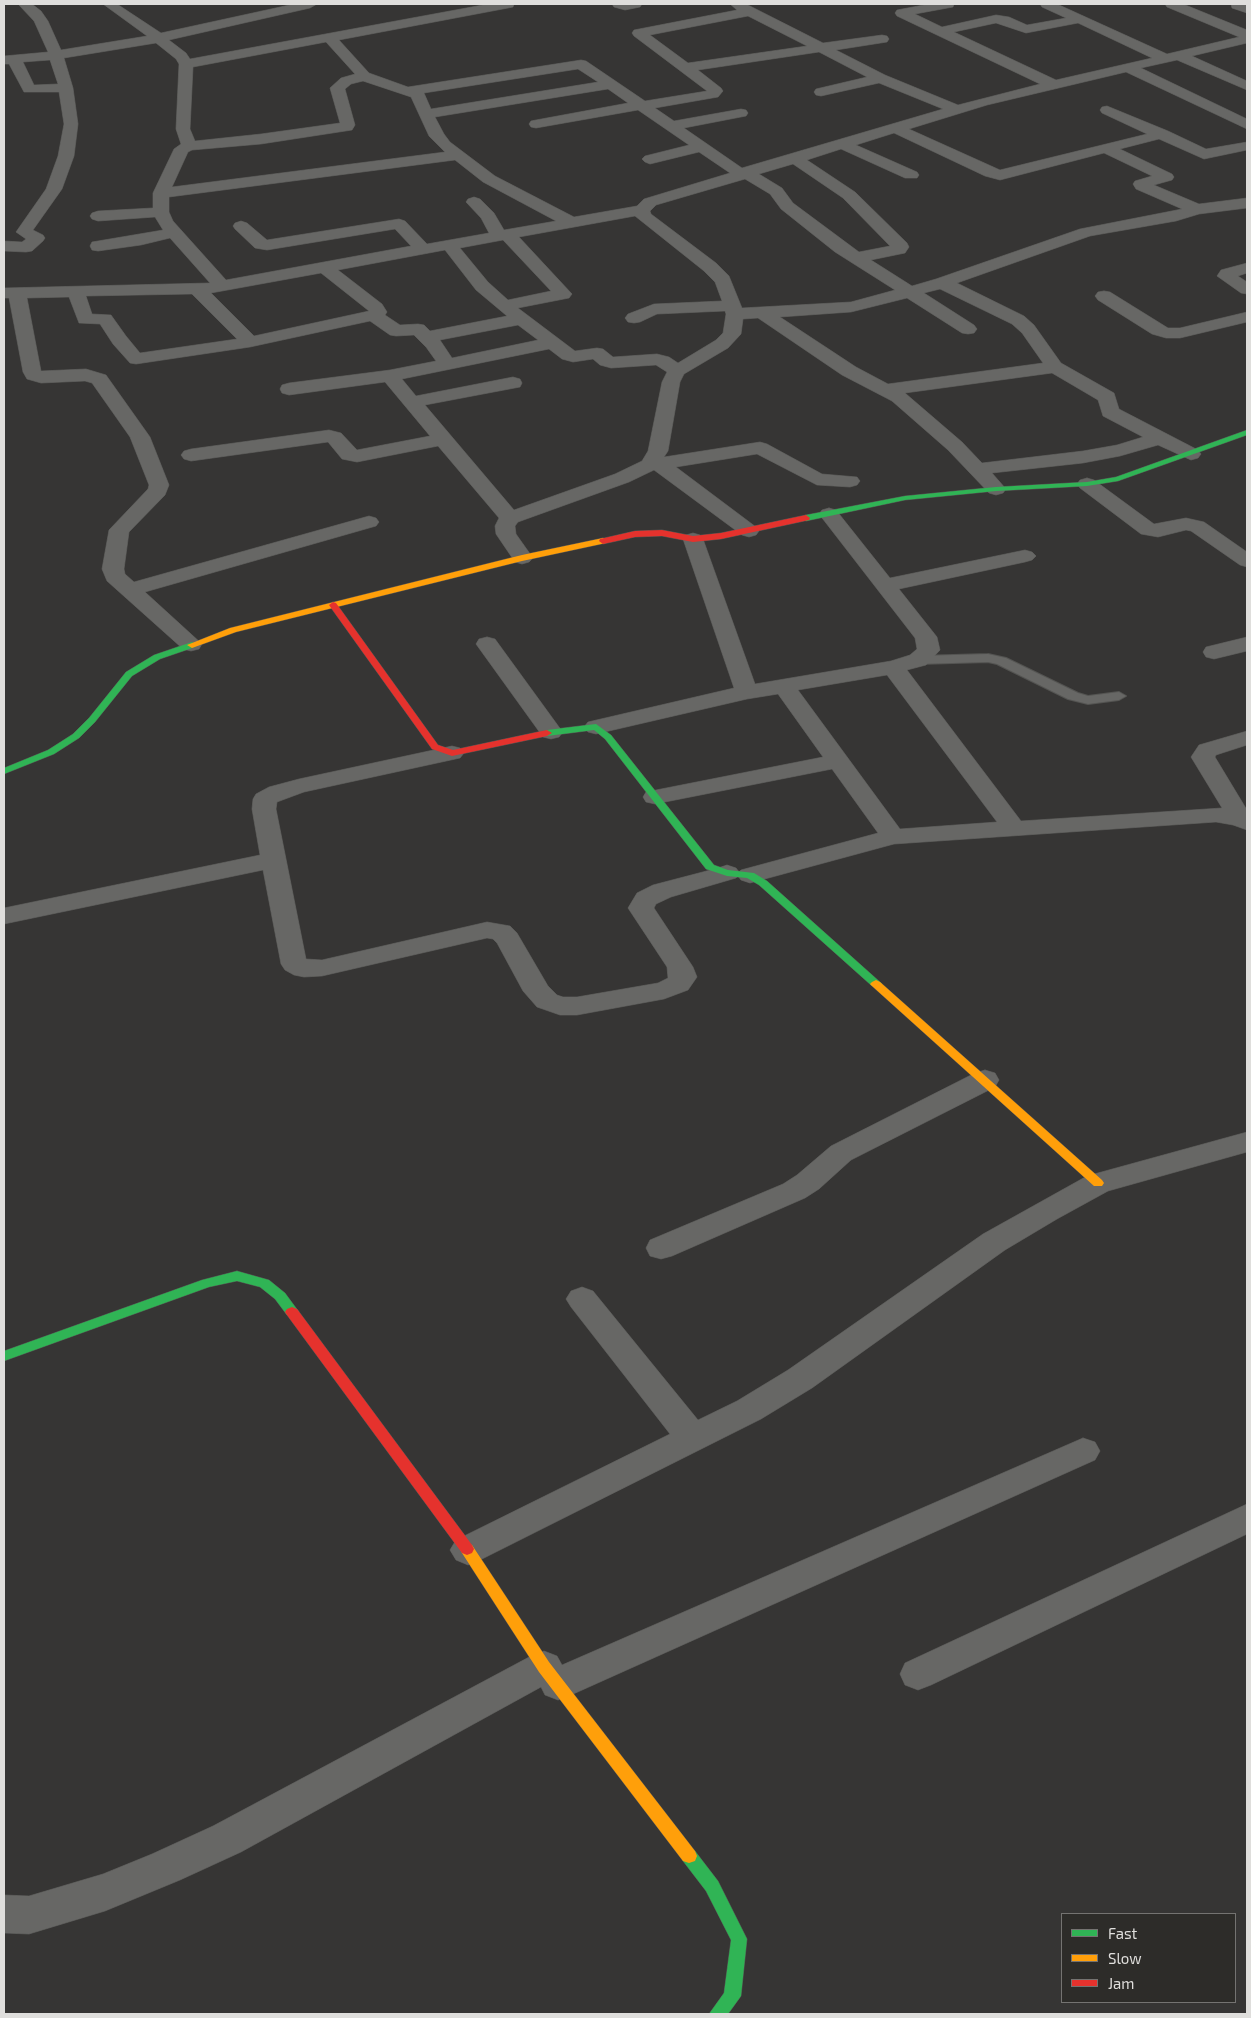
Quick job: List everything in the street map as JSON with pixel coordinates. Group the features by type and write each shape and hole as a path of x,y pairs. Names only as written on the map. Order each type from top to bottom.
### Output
{"street":[{"path":"4,246 26,247 37,238 24,232 54,189 66,156 71,124 66,88 56,55 41,21 24,4"},
{"path":"109,4 182,56 186,64 183,129 190,146"},
{"path":"66,88 29,89 9,60 56,55 159,38 310,4"},
{"path":"186,64 508,4"},
{"path":"619,4 625,6 635,4"},
{"path":"736,4 880,78 957,110"},
{"path":"948,4 902,13 1054,85"},
{"path":"1047,4 1171,57 1247,86"},
{"path":"1172,4 1247,35"},
{"path":"536,124 716,92 639,33 751,11"},
{"path":"213,13 238,21"},
{"path":"942,31 996,19 1004,20 1026,29 1081,20"},
{"path":"775,38 814,31"},
{"path":"330,38 364,76 377,82 417,94 437,136 459,156 502,187 571,222"},
{"path":"685,68 882,39"},
{"path":"103,268 197,289 642,210 650,202 957,110 1171,57 1217,42 1247,40"},
{"path":"1217,42 1240,55"},
{"path":"667,54 687,51"},
{"path":"409,91 581,64 701,147 776,191 787,206 841,248 968,329"},
{"path":"1127,67 1247,125"},
{"path":"221,285 174,232 160,212 161,193 182,149 190,146 262,139 347,127 337,88 346,81 364,76"},
{"path":"821,92 880,78"},
{"path":"706,84 726,81"},
{"path":"428,114 611,84"},
{"path":"1107,110 1204,154 1247,146"},
{"path":"670,126 741,113"},
{"path":"894,128 991,173 1000,175 1163,134"},
{"path":"842,144 911,175"},
{"path":"650,159 701,147"},
{"path":"1105,148 1166,177 1141,184 1142,186 1197,210"},
{"path":"161,193 459,156"},
{"path":"794,158 849,195 901,246 898,249 857,258"},
{"path":"474,202 503,235 563,294 504,306"},
{"path":"634,318 654,309 761,312 851,306 942,283 1086,232 1176,216 1197,210 1247,203"},
{"path":"1230,205 1247,215"},
{"path":"642,210 643,216 710,267 723,280 733,310 732,334 722,344 677,371 671,382 658,450 653,464"},
{"path":"103,268 98,223 160,212"},
{"path":"241,226 264,245 395,224 402,226 423,249"},
{"path":"174,232 141,240 76,291 10,293 34,376 86,375 99,379 140,437 159,484 158,491 119,530 113,570 115,576 132,589 191,644"},
{"path":"294,241 320,268 376,308 378,312 376,316"},
{"path":"449,244 482,286 504,306 570,356 597,353 611,363 657,360 663,361 677,371"},
{"path":"1247,268 1227,274 1226,276 1247,289"},
{"path":"942,283 1018,320 1028,329 1055,367 1107,397 1110,412 1191,454"},
{"path":"197,289 250,342"},
{"path":"76,291 85,319 104,319 136,359 250,342 371,315 376,316 394,330 416,328 427,337 448,365"},
{"path":"1104,296 1158,330 1166,333 1180,333 1247,318"},
{"path":"761,312 865,381 899,397 978,469 996,489"},
{"path":"427,337 522,319"},
{"path":"289,389 390,376 552,343"},
{"path":"886,390 1055,367"},
{"path":"390,376 510,518"},
{"path":"412,402 513,383"},
{"path":"4,771 51,752 76,736 92,720 129,674 157,657 233,630 522,558 635,534 662,533 693,539 749,531 905,498 996,489 1087,484 1118,479 1191,454 1247,432"},
{"path":"191,455 329,436 334,437 349,455 357,456 442,439"},
{"path":"978,469 1083,457 1120,450 1160,438"},
{"path":"522,558 506,534 506,526 510,518 622,478 653,464 760,448 815,478 824,481 850,481"},
{"path":"653,464 749,531"},
{"path":"1087,484 1148,530 1158,531 1186,524 1196,526 1247,561"},
{"path":"829,514 926,637 929,650 918,660 894,667 747,692 596,727 551,732 278,792 265,799 264,809 294,964 304,969 322,968 487,930 501,932 508,939 537,991 546,1001 560,1006 577,1006 664,990 678,984 683,977 680,967 641,908 646,899 662,891 893,837 1216,815 1243,820"},
{"path":"132,589 369,522"},
{"path":"693,539 747,692"},
{"path":"886,585 1025,556"},
{"path":"333,605 424,734 435,747 452,753"},
{"path":"487,644 551,732"},
{"path":"1214,652 1247,644"},
{"path":"894,667 1014,828"},
{"path":"784,685 893,837"},
{"path":"596,727 608,737 710,867 739,874 763,883 1098,1183"},
{"path":"1243,820 1203,757 1208,750 1247,738"},
{"path":"655,797 838,762"},
{"path":"4,916 273,860"},
{"path":"662,1248 794,1191 808,1182 841,1153 985,1080"},
{"path":"468,1550 749,1410 800,1379 994,1242 1098,1183 1247,1142"},
{"path":"4,1356 207,1284 237,1276 264,1283 280,1296 468,1550 551,1676 712,1886 739,1939 732,1996 718,2014"},
{"path":"582,1300 693,1438"},
{"path":"4,1914 29,1915 105,1892 175,1863 227,1839 551,1676 1083,1451"},
{"path":"918,1674 1247,1518"}],"lane":[{"path":"918,660 988,658 1001,661 1073,696 1088,700 1119,696"}],"traffic: fast":[{"path":"806,518 905,498 996,489 1087,484 1118,479 1247,432"},
{"path":"4,771 51,752 76,736 92,720 129,674 157,657 192,645"},
{"path":"547,733 596,727 608,737 710,867 727,873 750,875 763,883 876,984"},
{"path":"4,1356 207,1283 237,1276 264,1283 280,1296 292,1312"},
{"path":"689,1856 712,1886 739,1939 732,1996 718,2014"}],"traffic: slow":[{"path":"192,645 233,630 522,558 603,541"},
{"path":"876,984 1098,1183"},
{"path":"467,1549 544,1667 689,1856"}],"traffic: jam":[{"path":"603,541 635,534 662,533 693,539 721,536 806,518"},
{"path":"333,605 435,747 452,753 547,733"},
{"path":"292,1312 467,1549"}]}
